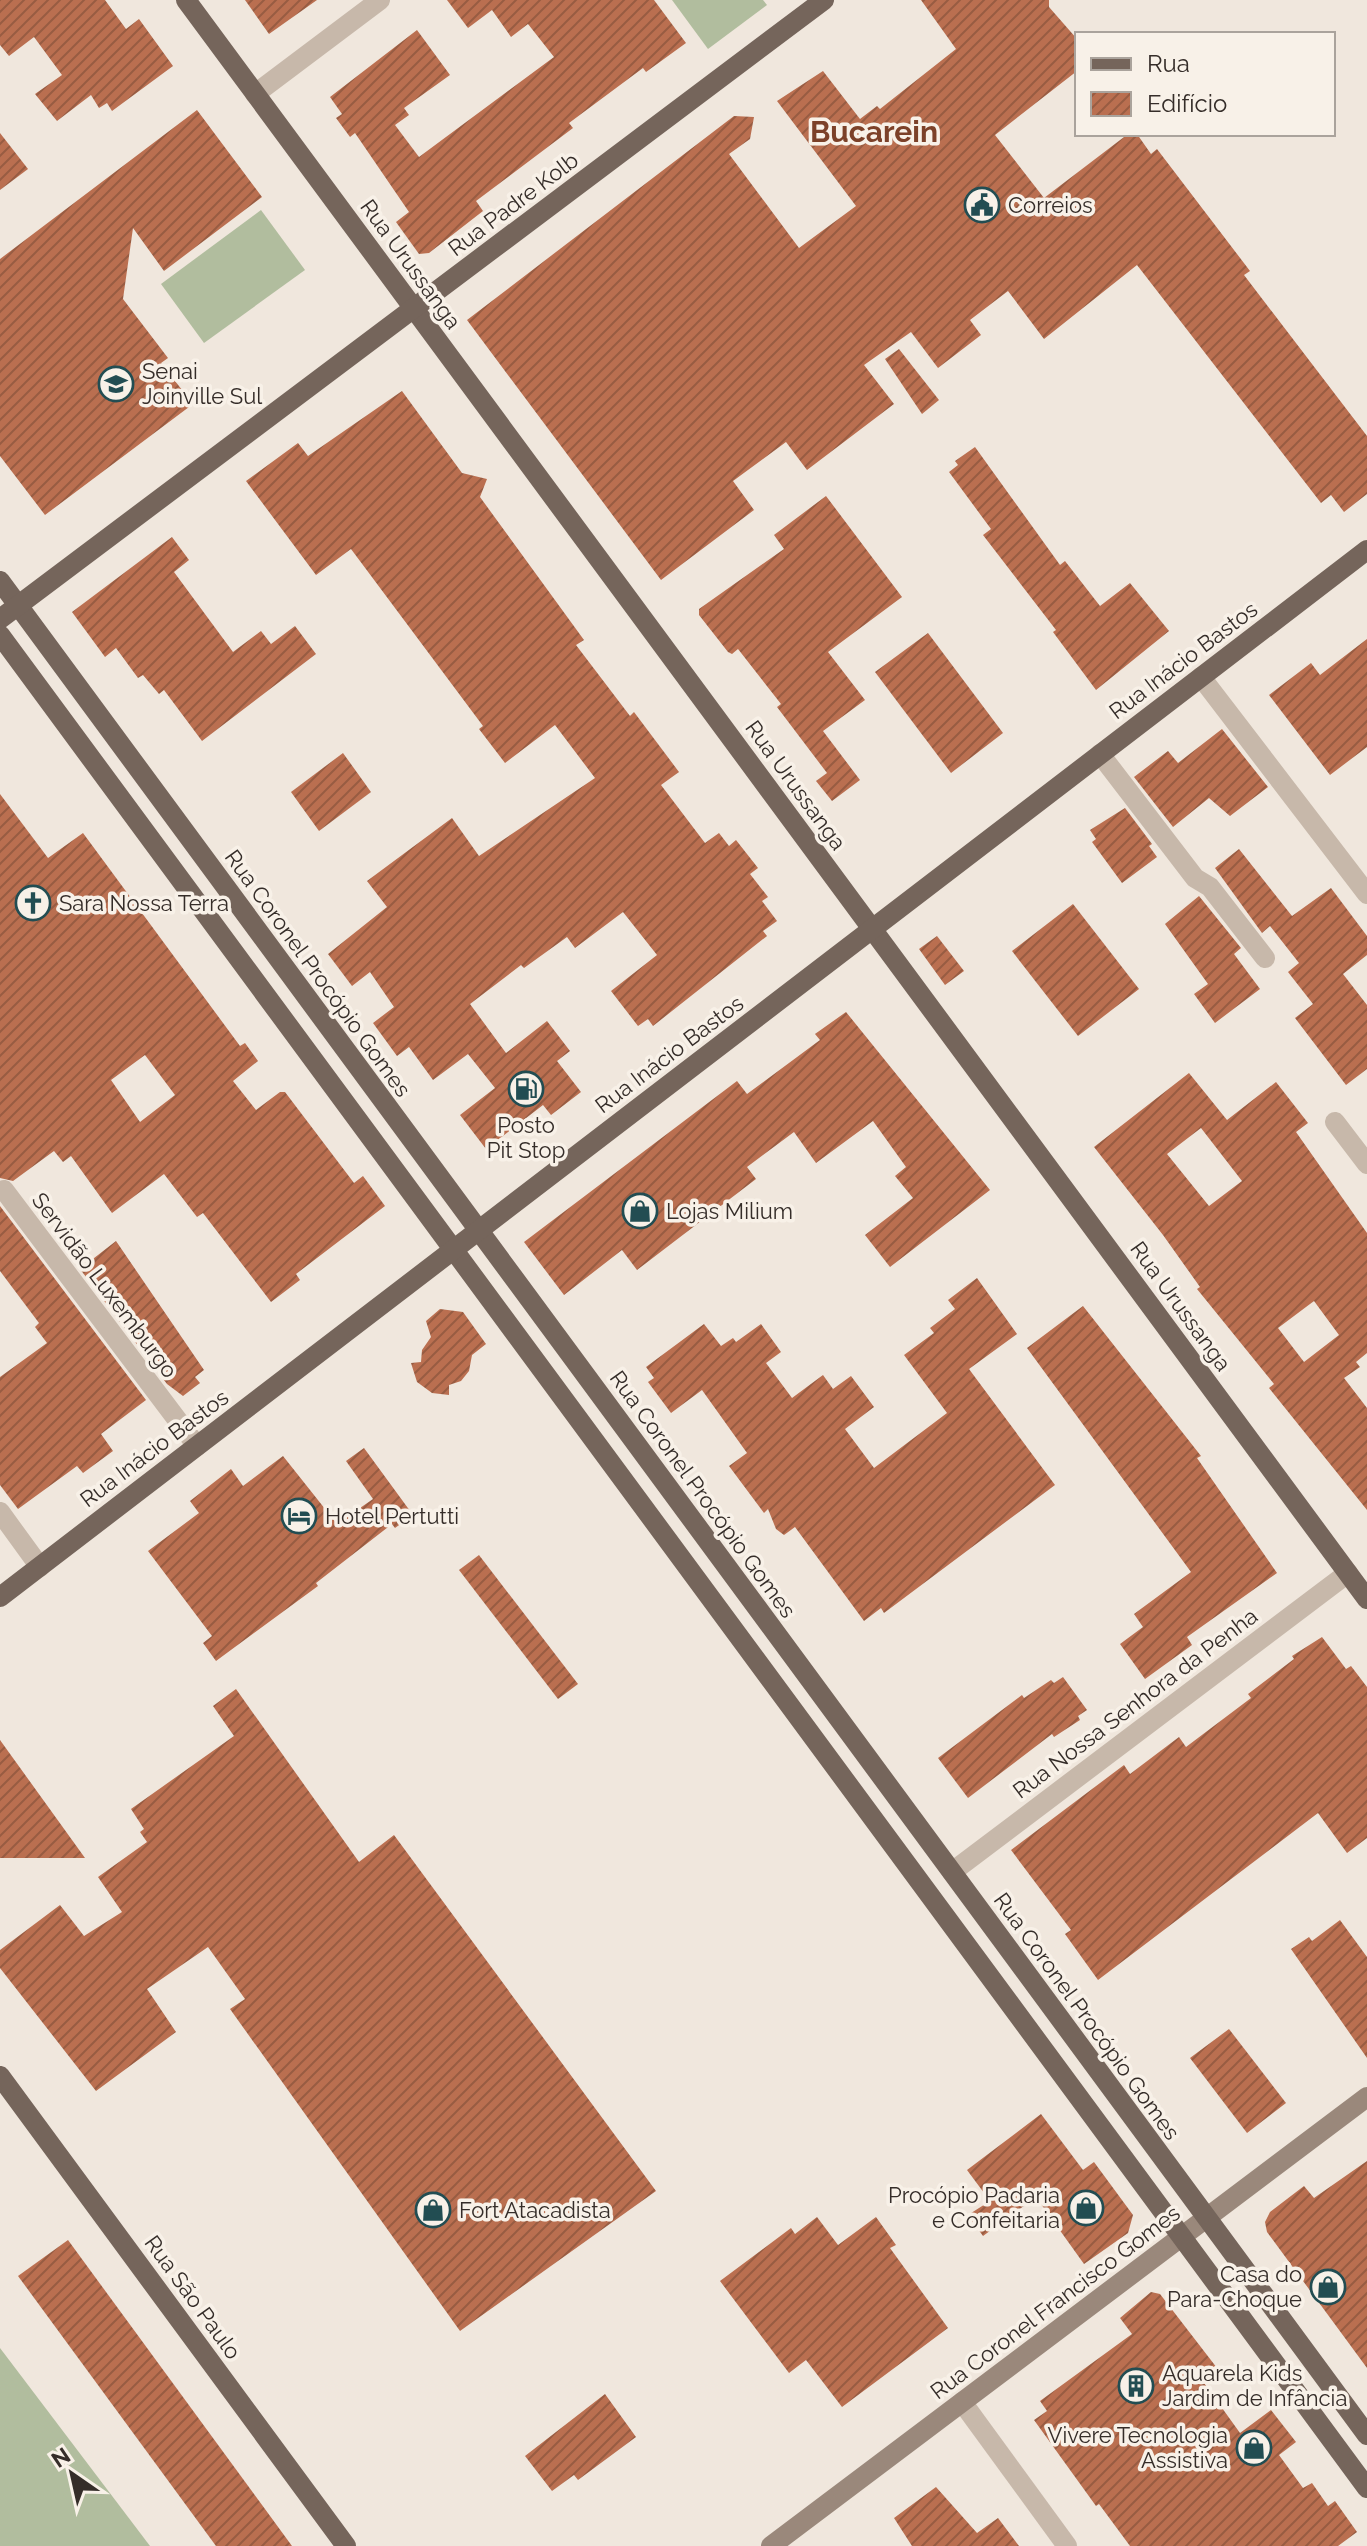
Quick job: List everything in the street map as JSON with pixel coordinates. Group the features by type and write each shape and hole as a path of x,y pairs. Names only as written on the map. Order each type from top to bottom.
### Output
{"main road":[{"name":"Rua Urussanga","path":"186,0 1367,1599"},
{"name":"Rua Padre Kolb","path":"0,619 812,4"},
{"name":"Rua Inácio Bastos","path":"0,1597 1367,550"},
{"name":"Rua Coronel Procópio Gomes","path":"0,581 1367,2435"},
{"path":"0,635 1367,2488"},
{"name":"Rua São Paulo","path":"0,2076 346,2546"},
{"name":"Rua Coronel Francisco Gomes","path":"771,2546 1367,2097"}],"street":[{"path":"255,94 380,0"},
{"path":"1201,677 1367,894"},
{"path":"1100,754 1195,878 1210,887 1265,958"},
{"path":"1335,1122 1367,1164"},
{"name":"Servidão Luxemburgo","path":"4,1190 197,1446"},
{"path":"0,1512 40,1567"},
{"name":"Rua Nossa Senhora da Penha","path":"952,1872 1348,1573"},
{"path":"962,2402 1067,2546"}],"green space":[{"path":"672,0 763,0 767,5 708,49"},
{"path":"261,210 305,270 204,343 161,284"},
{"path":"0,2348 150,2546 0,2546"}],"building":[{"path":"0,0 105,0 126,29 139,19 173,66 112,111 107,103 99,108 91,95 57,121 35,94 62,75 34,37 9,56 0,45"},
{"path":"245,0 317,0 269,34"},
{"path":"447,0 654,0 686,43 646,72 643,68 569,123 573,128 476,201 483,211 429,253 419,254 396,222 409,212 355,133 350,137 336,118 342,114 330,97 417,30 450,75 404,108 409,115 395,125 419,157 554,57 528,24 511,37 492,10 468,28"},
{"path":"921,0 1049,0 1049,7 1075,37 1075,73 995,135 1044,198 1125,136 1138,136 1151,154 1157,149 1250,271 1244,275 1367,436 1367,494 1344,512 1331,495 1321,503 1137,265 1044,339 1008,291 970,320 981,335 938,368 911,332 864,365 894,404 807,470 786,442 733,481 754,510 661,580 467,320 734,116 754,117 750,139 729,154 799,248 856,206 777,101 823,71 860,119 877,106 880,109 956,49"},
{"path":"197,110 262,197 164,271 133,228 123,299 168,358 161,363 193,404 45,515 0,456 0,259"},
{"path":"0,133 28,169 0,190"},
{"path":"899,349 939,400 922,414 885,359"},
{"path":"402,391 462,473 487,479 480,497 584,640 576,645 630,716 634,712 679,772 661,785 705,843 719,833 729,846 736,840 758,868 750,874 768,897 762,901 777,921 763,931 767,936 653,1026 648,1019 638,1026 611,991 657,955 623,912 575,948 567,937 524,968 521,965 470,1004 506,1053 547,1021 570,1051 557,1061 581,1092 551,1115 543,1105 486,1149 460,1115 495,1088 468,1054 433,1080 409,1047 397,1056 373,1023 394,1007 370,972 352,986 328,954 387,907 367,881 452,818 479,856 595,778 555,725 505,763 479,729 483,726 351,549 316,575 246,481 298,443 308,456"},
{"path":"975,447 1060,565 1065,561 1100,606 1130,583 1169,631 1096,690 1053,632 1056,630 983,535 991,529 949,472 958,465 955,461"},
{"path":"826,496 902,597 828,652 865,700 823,731 860,780 832,801 816,781 827,773 777,707 781,704 738,649 732,654 728,652 699,615 699,609 784,549 774,535"},
{"path":"172,537 189,560 174,572 233,652 261,631 271,644 295,626 316,654 202,741 164,690 159,694 143,675 138,678 116,648 105,657 72,612"},
{"path":"928,633 1003,733 951,773 875,672"},
{"path":"1367,639 1367,747 1330,775 1269,695 1311,663 1320,675"},
{"path":"1222,729 1268,787 1230,816 1209,798 1173,827 1134,777 1168,751 1178,763"},
{"path":"343,753 371,792 319,831 291,792"},
{"path":"0,794 48,858 83,833 240,1046 245,1043 258,1061 233,1081 256,1110 280,1092 285,1092 354,1183 363,1176 385,1206 296,1274 300,1280 271,1302 203,1213 197,1217 164,1174 112,1213 71,1156 63,1162 54,1151 13,1181 0,1178","holes":["145,1055 175,1095 140,1122 111,1080"]},
{"path":"1125,808 1152,844 1149,846 1157,857 1122,883 1092,842 1096,839 1090,830"},
{"path":"1239,849 1292,916 1331,888 1367,936 1367,955 1343,974 1367,1005 1367,1069 1346,1085 1295,1018 1313,1004 1288,972 1299,963 1270,926 1262,933 1215,868"},
{"path":"1199,896 1241,948 1234,954 1260,989 1215,1023 1194,994 1208,984 1165,924"},
{"path":"1073,904 1139,989 1078,1036 1012,951"},
{"path":"937,936 964,971 945,985 919,949"},
{"path":"846,1012 990,1190 890,1267 865,1235 913,1198 895,1176 906,1167 873,1121 816,1163 794,1132 747,1167 756,1179 637,1270 622,1250 564,1295 524,1242 737,1081 747,1094 820,1040 815,1034"},
{"path":"1189,1073 1227,1120 1276,1082 1308,1123 1296,1132 1367,1233 1367,1353 1356,1362 1360,1367 1344,1378 1367,1408 1367,1510 1269,1388 1274,1384 1197,1289 1200,1287 1163,1235 1094,1147","holes":["1201,1128 1242,1181 1209,1206 1167,1154","1314,1301 1339,1335 1304,1362 1278,1328"]},
{"path":"0,1206 146,1400 101,1434 113,1451 83,1473 77,1466 18,1509 0,1485 0,1377 47,1343 35,1327 39,1323 0,1271"},
{"path":"116,1241 204,1370 195,1377 200,1383 183,1396 167,1384 80,1269"},
{"path":"977,1278 1017,1334 969,1369 1055,1485 884,1613 881,1608 864,1621 795,1527 784,1535 776,1529 768,1509 764,1513 729,1466 747,1453 702,1390 671,1413 648,1382 654,1378 646,1367 704,1324 721,1346 733,1338 736,1342 761,1324 781,1352 766,1363 792,1398 823,1375 833,1389 851,1376 874,1407 845,1429 874,1468 947,1413 904,1355 934,1333 930,1328 955,1309 948,1300"},
{"path":"1083,1306 1201,1456 1197,1458 1277,1573 1187,1637 1192,1645 1145,1679 1120,1644 1143,1627 1134,1614 1191,1572 1027,1348"},
{"path":"440,1309 463,1312 486,1344 472,1355 469,1371 461,1381 449,1385 449,1395 432,1393 417,1382 411,1363 421,1362 422,1350 431,1337 426,1321"},
{"path":"364,1448 413,1515 395,1528 392,1524 316,1583 318,1586 216,1661 203,1643 212,1636 148,1551 199,1513 190,1501 231,1469 243,1486 283,1456 337,1524 373,1499 346,1461"},
{"path":"479,1555 578,1684 558,1699 459,1570"},
{"path":"1322,1637 1346,1669 1351,1666 1367,1687 1367,1838 1347,1853 1318,1813 1098,1980 1065,1934 1071,1930 1011,1850 1124,1765 1130,1774 1179,1737 1186,1747 1251,1698 1248,1694 1294,1659 1292,1656"},
{"path":"1063,1677 1087,1710 1078,1716 1080,1720 1054,1737 1052,1734 968,1798 938,1758 1022,1695 1024,1698 1051,1680 1054,1683"},
{"path":"236,1689 359,1862 394,1835 656,2191 460,2331 230,2009 245,1999 208,1947 147,1989 176,2032 96,2091 0,1968 0,1950 60,1905 84,1936 122,1912 98,1877 147,1842 140,1832 144,1829 131,1809 234,1736 213,1706"},
{"path":"0,1740 85,1858 0,1858"},
{"path":"1340,1920 1367,1957 1367,2058 1291,1949 1309,1937 1312,1941"},
{"path":"1229,2029 1286,2103 1247,2133 1190,2058"},
{"path":"1041,2114 1083,2170 1094,2162 1133,2215 1128,2233 1084,2264 1036,2197 983,2236 968,2215 990,2201 967,2170"},
{"path":"1367,2161 1367,2368 1267,2232 1265,2222 1270,2212 1304,2186 1314,2198"},
{"path":"817,2217 838,2245 876,2217 896,2245 890,2248 948,2328 842,2407 806,2360 789,2373 720,2281 791,2228 795,2234"},
{"path":"68,2240 292,2546 216,2546 18,2276"},
{"path":"1151,2292 1160,2294 1217,2368 1202,2380 1240,2433 1271,2410 1296,2442 1279,2455 1303,2488 1312,2483 1328,2506 1335,2501 1357,2532 1338,2546 1130,2546 1099,2504 1096,2506 1034,2420 1047,2411 1040,2401 1132,2334 1120,2318"},
{"path":"605,2394 636,2437 578,2480 574,2475 552,2491 525,2456"},
{"path":"936,2487 977,2533 998,2518 1019,2546 912,2546 894,2518"}],"place":[{"name":"Correios","path":"982,205"},
{"name":"Senai Joinville Sul","path":"116,384"},
{"name":"Sara Nossa Terra","path":"33,903"},
{"name":"Posto Pit Stop","path":"526,1089"},
{"name":"Lojas Milium","path":"640,1211"},
{"name":"Hotel Pertutti","path":"299,1516"},
{"name":"Procópio Padaria e Confeitaria","path":"1086,2208"},
{"name":"Fort Atacadista","path":"433,2210"},
{"name":"Casa do Para-Choque","path":"1328,2287"},
{"name":"Aquarela Kids Jardim de Infância","path":"1136,2386"},
{"name":"Vivere Tecnologia Assistiva","path":"1254,2448"}],"district":[{"name":"Bucarein","path":"874,132"}]}
